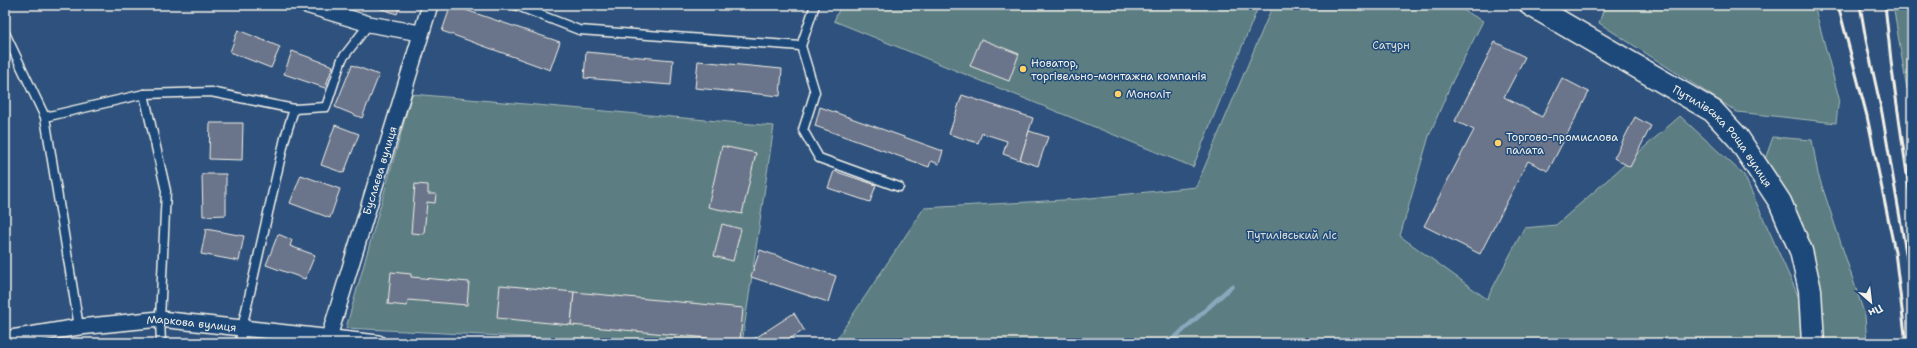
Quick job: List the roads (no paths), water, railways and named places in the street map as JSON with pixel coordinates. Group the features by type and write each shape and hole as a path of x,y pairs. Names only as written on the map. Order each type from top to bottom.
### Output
{"street":[{"path":"306,5 369,24 420,33"},
{"name":"Буслаєва вулиця","path":"329,337 420,33 430,5"},
{"name":"Путилівська Роща вулиця","path":"1531,5 1713,111 1738,138 1780,202 1801,251 1810,290 1813,343"},
{"name":"Маркова вулиця","path":"5,339 79,327 160,319 378,343"}],"lane":[{"path":"515,5 579,30 801,46"},
{"path":"815,5 801,46 815,92 803,130 819,158 899,187"},
{"path":"45,117 144,94 211,92 294,109 326,107 342,59 369,24"},
{"path":"5,33 45,117 79,327"},
{"path":"144,94 166,191 160,319 161,343"},
{"path":"240,343 242,328 285,138 294,109"}],"waterway":[{"path":"1169,343 1232,286"}],"railway":[{"path":"1838,5 1867,116 1895,252 1906,343"},
{"path":"1860,5 1882,113 1912,288"},
{"path":"1885,5 1892,70 1912,209"}],"place":[{"name":"Новатор, торгівельно-монтажна компанія","path":"1023,69"},
{"name":"Моноліт","path":"1118,94"},
{"name":"Торгово-промислова палата","path":"1498,143"}],"park label":[{"name":"Сатурн","path":"1391,45"},
{"name":"Путилівський ліс","path":"1292,235"}]}
